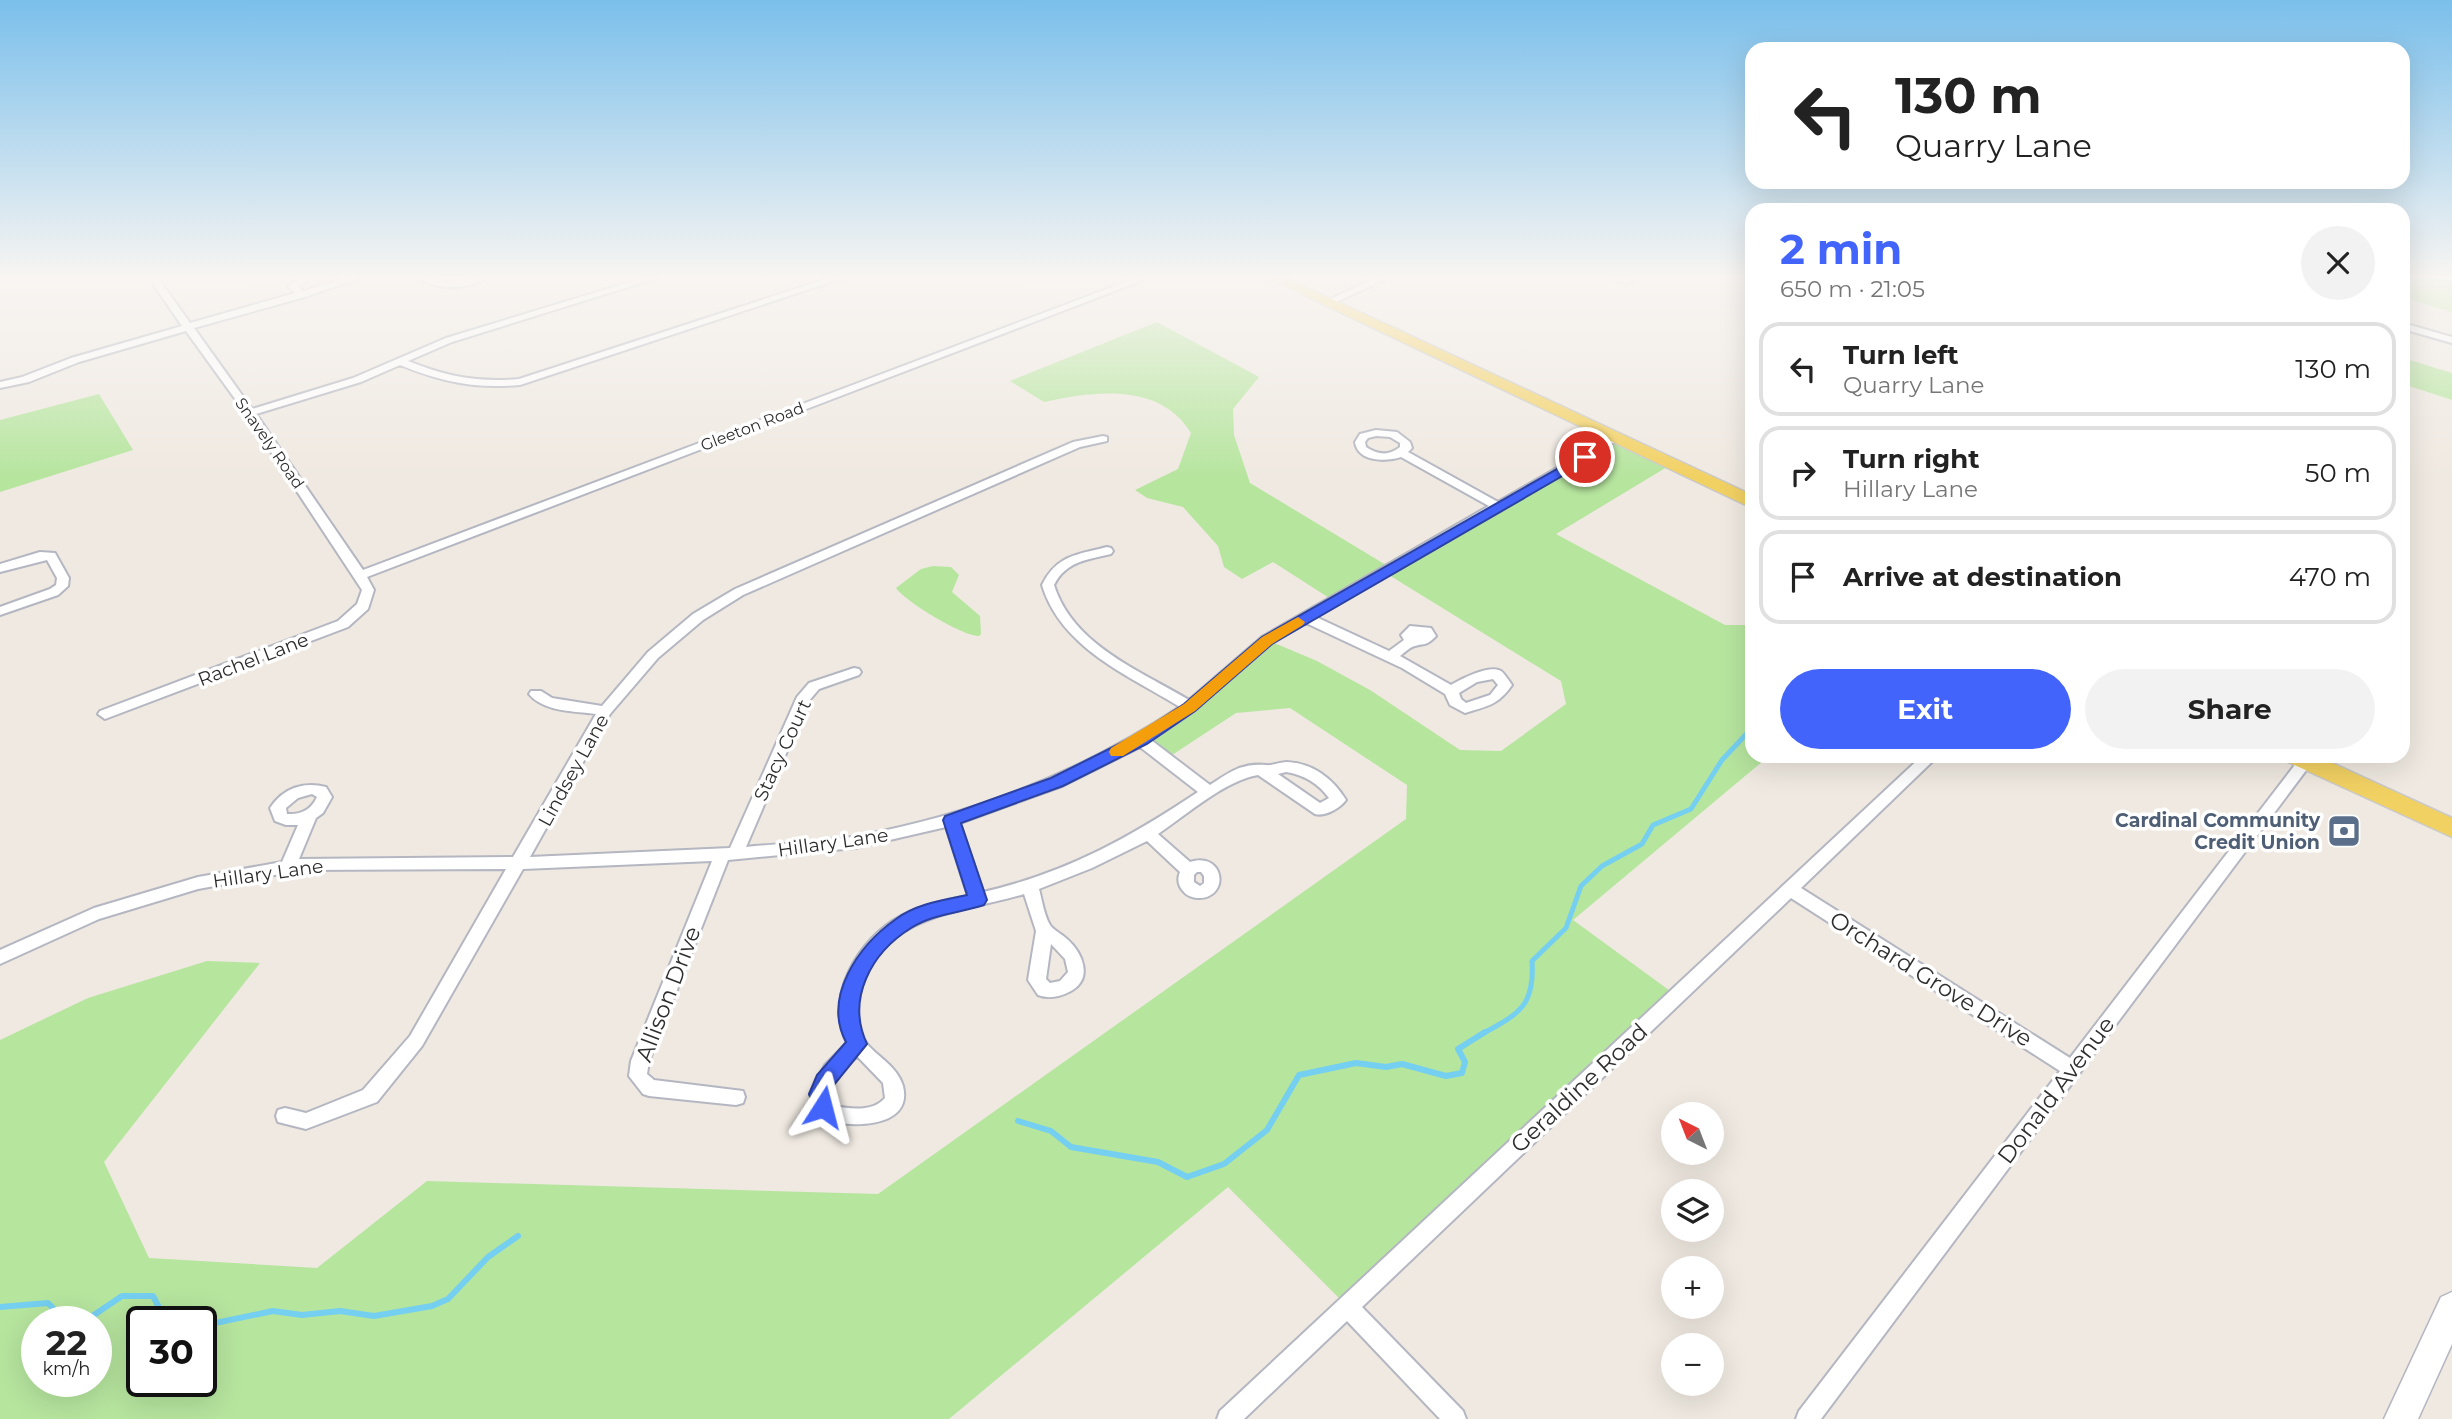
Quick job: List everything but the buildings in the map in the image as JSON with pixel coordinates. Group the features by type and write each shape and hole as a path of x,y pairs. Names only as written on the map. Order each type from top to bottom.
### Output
{"main road":[{"path":"1415,344 1745,499"},
{"path":"2312,763 2452,828"},
{"path":"2401,1419 2452,1308"}],"street":[{"path":"0,384 25,380 75,360 134,344"},
{"name":"Snavely Road","path":"199,344 250,413 360,575"},
{"path":"250,413 357,380 440,344"},
{"path":"401,362 448,381 494,385 520,382 636,344"},
{"name":"Gleeton Road","path":"360,575 970,344"},
{"name":"Hillary Lane","path":"0,957 94,914 198,883 302,864 521,863 729,854 855,842 951,820 1057,782 1141,740 1190,707 1267,640 1616,438"},
{"name":"Lindsey Lane","path":"285,1116 306,1121 370,1096 416,1041 521,863 605,711 653,655 698,617 739,592 1077,444 1103,439"},
{"path":"1402,453 1499,507"},
{"path":"1107,551 1070,560 1055,571 1048,585 1052,598 1075,632 1091,647 1190,707"},
{"path":"0,568 40,556 51,556 63,578 62,586 54,592 0,611"},
{"name":"Rachel Lane","path":"105,714 343,624 363,606 368,590 360,575"},
{"path":"1305,617 1330,631 1392,656 1451,691"},
{"path":"1392,656 1411,641"},
{"name":"Stacy Court","path":"729,854 802,700 814,686 854,672"},
{"path":"536,694 548,702 605,711"},
{"path":"1141,740 1209,792"},
{"name":"Geraldine Road","path":"1228,1419 1924,763"},
{"name":"Donald Avenue","path":"1807,1419 2072,1069 2297,763"},
{"path":"857,1044 851,1032 849,1018 851,985 870,953 903,923 930,911 1030,886 1084,866 1148,833 1244,772 1261,769 1267,773"},
{"path":"287,867 310,815"},
{"path":"951,820 978,900"},
{"path":"1148,833 1189,871"},
{"name":"Allison Drive","path":"729,854 640,1061 638,1076 649,1088 736,1097"},
{"path":"1030,886 1044,931"},
{"name":"Orchard Grove Drive","path":"1790,889 2072,1069"},
{"path":"1347,1306 1455,1419"}],"green space":[{"path":"1102,344 1198,344 1259,377 1233,409 1234,435 1250,483 1391,568 1616,438 1672,464 1556,534 1725,625 1745,625 1745,763 1761,763 1573,920 1677,996 1347,1306 1228,1187 949,1419 0,1419 0,1040 88,998 207,961 260,963 104,1162 149,1258 317,1268 427,1181 878,1194 1406,819 1407,785 1290,708 1236,713 1166,759 1141,740 1267,640 1317,661 1370,690 1460,750 1501,751 1566,704 1561,681 1384,572 1334,601 1273,562 1242,579 1224,567 1218,546 1183,507 1147,498 1135,490 1178,469 1191,433 1178,417 1162,405 1144,398 1125,394 1084,395 1044,402 1010,381"},
{"path":"2410,360 2452,373 2452,400 2410,386"},
{"path":"99,394 133,450 0,492 0,420"},
{"path":"933,566 951,567 959,575 952,592 980,616 979,636 934,617 896,588 921,569"}],"waterway":[{"path":"1482,1034 1522,1007 1531,989 1532,961 1566,928 1581,886 1602,866 1642,844 1653,825 1691,809 1722,760 1745,735"},
{"path":"1018,1121 1051,1131 1071,1147 1158,1162 1187,1177 1224,1164 1267,1130 1299,1075 1356,1063 1386,1067 1402,1064 1446,1076 1462,1073 1465,1062 1458,1049 1485,1032"},
{"path":"217,1323 273,1311 302,1315 340,1311 374,1316 432,1306 448,1299 488,1257 518,1236"},
{"path":"107,1306 122,1296 153,1296 158,1306"},
{"path":"0,1307 48,1303 51,1306"}],"slow traffic":[{"path":"1117,752 1141,740 1190,707 1267,640 1298,622"}],"place":[{"name":"Cardinal Community Credit Union","path":"2344,831"}],"route":[{"path":"823,1107 819,1094 824,1081 838,1062 857,1044 851,1032 849,1018 851,985 870,953 903,923 930,911 978,900 951,820 1057,782 1141,740 1190,707 1267,640 1585,457"}]}
